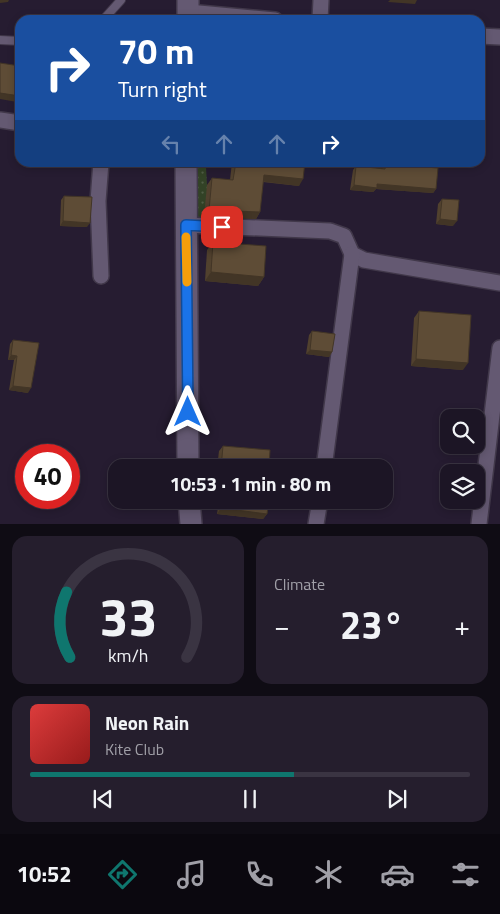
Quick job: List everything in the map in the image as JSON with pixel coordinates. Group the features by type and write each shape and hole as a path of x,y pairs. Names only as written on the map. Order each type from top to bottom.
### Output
{"street":[{"path":"320,15 321,0"},
{"path":"188,11 227,15"},
{"path":"485,36 500,37"},
{"path":"0,120 15,123"},
{"path":"101,167 98,201 101,276"},
{"path":"186,167 188,459"},
{"path":"186,225 330,231 344,236 352,254 325,459"},
{"path":"352,254 380,265 500,283"},
{"path":"479,524 494,449 500,348"},
{"path":"189,509 190,524"},
{"path":"316,524 318,509"}],"lane":[{"path":"107,15 122,0"},
{"path":"0,40 15,42"}],"green space":[{"path":"194,167 206,167 207,185 235,186 232,225 194,224"}],"building":[{"path":"0,63 15,65 15,95 0,93"},
{"path":"235,167 304,167 303,179 264,175 260,212 209,210 212,178 233,180"},
{"path":"356,167 385,169 385,167 438,168 436,189 377,184 377,188 354,185"},
{"path":"64,196 92,197 90,223 63,221"},
{"path":"442,199 459,200 457,221 440,219"},
{"path":"213,242 266,246 264,277 211,272"},
{"path":"419,311 471,315 468,363 416,359"},
{"path":"312,331 335,334 332,352 310,350"},
{"path":"13,340 39,343 31,388 13,386 17,356 11,355"},
{"path":"223,446 270,450 270,459 222,459"},
{"path":"229,509 268,509 267,514"}],"slow traffic":[{"path":"186,237 187,282"}],"route":[{"path":"188,412 186,225 222,227"}]}
